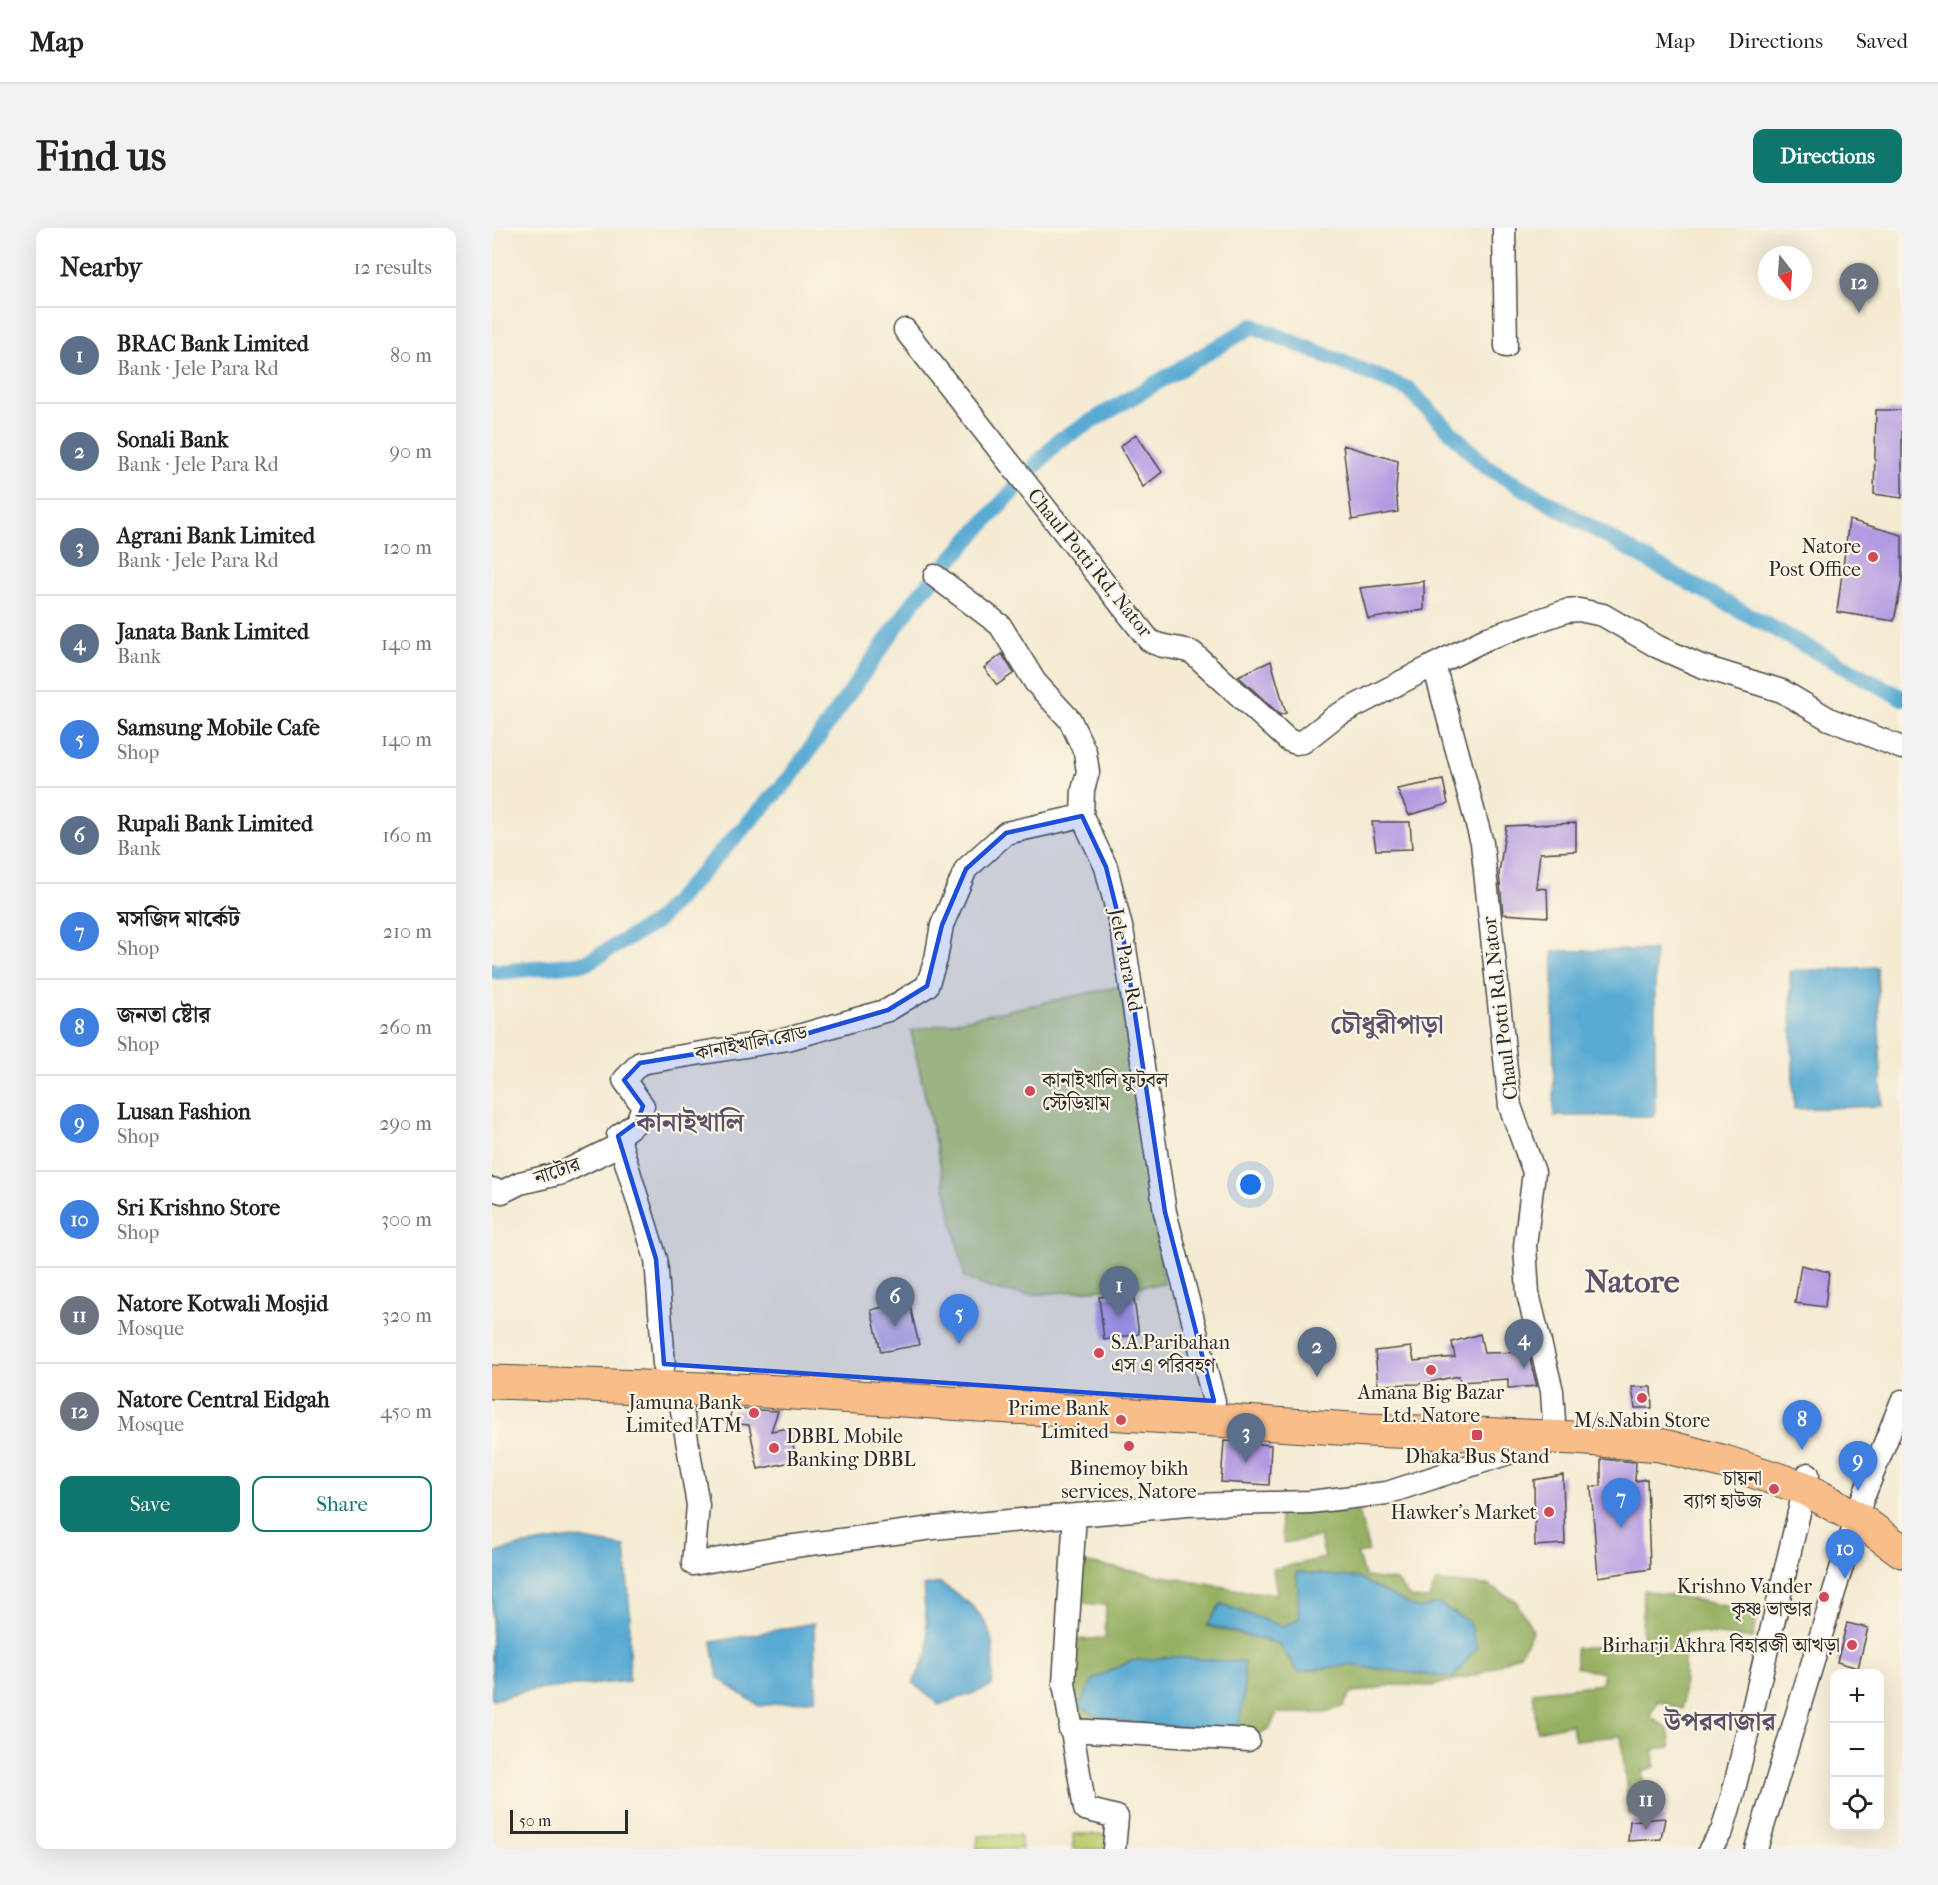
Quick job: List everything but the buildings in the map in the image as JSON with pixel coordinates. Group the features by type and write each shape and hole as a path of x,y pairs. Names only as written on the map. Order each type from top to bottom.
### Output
{"highway":[{"path":"492,1362 1368,1430 1566,1430"},
{"path":"492,1382 671,1376 1214,1401 1566,1430 1660,1445 1806,1480 1859,1509 1902,1528"},
{"path":"1859,1509 1902,1551"}],"street":[{"path":"1504,228 1506,346"},
{"name":"Chaul Potti Rd, Nator","path":"905,330 1149,640 1156,644 1193,652 1288,740 1296,743 1303,742 1336,716 1505,631 1566,611 1579,610 1603,615 1658,647 1701,666 1782,692 1829,718 1902,748"},
{"name":"Jele Para Rd","path":"935,576 1000,625 1035,682 1070,720 1085,752 1088,772 1083,790 1082,816 1106,867 1123,935 1165,1212 1214,1401"},
{"name":"Chaul Potti Rd, Nator","path":"1434,665 1482,843 1510,1106 1534,1172 1525,1246 1528,1294 1552,1390 1566,1430"},
{"name":"কানাইখালি রোড","path":"621,1144 618,1136 637,1122 643,1106 624,1080 640,1063 788,1039 888,1010 927,986 936,959 942,925 966,869 1006,833 1082,816"},
{"path":"621,1144 656,1258 671,1376 698,1505 693,1564 834,1540 1075,1515 1187,1505 1310,1502 1387,1493 1566,1430"},
{"name":"নাটোর","path":"492,1190 502,1192 520,1183 562,1173 621,1144"},
{"path":"1756,1849 1859,1509 1902,1401"},
{"path":"1711,1849 1722,1831 1733,1794 1806,1480"},
{"path":"1075,1515 1064,1683 1070,1730 1085,1809 1117,1817 1114,1849"},
{"path":"1070,1730 1248,1740"},
{"path":"1711,1849 1718,1849"}],"highlighted area":[{"path":"1082,816 1106,867 1123,935 1165,1212 1214,1401 664,1364 656,1259 618,1136 637,1122 643,1106 624,1080 640,1063 788,1039 888,1010 927,986 942,925 966,869 1006,833"}],"green space":[{"name":"কানাইখালি ফুটবল স্টেডিয়াম","path":"1121,986 1164,1284 1028,1295 995,1290 965,1278 911,1031"},
{"path":"1359,1511 1369,1552 1357,1554 1365,1577 1397,1581 1410,1598 1429,1599 1436,1582 1487,1585 1515,1600 1533,1630 1520,1654 1479,1674 1432,1686 1392,1685 1350,1694 1344,1706 1324,1713 1277,1713 1270,1728 1253,1737 1076,1721 1074,1640 1105,1638 1106,1605 1074,1602 1076,1561 1246,1591 1277,1594 1273,1569 1325,1558 1320,1537 1284,1543 1279,1514","holes":["1297,1572 1358,1578 1418,1609 1453,1678 1348,1665 1298,1672 1279,1644 1207,1626 1221,1604 1283,1627 1299,1618","1174,1657 1080,1706 1094,1679 1130,1661"]},
{"path":"1643,1590 1758,1612 1753,1639 1685,1631 1683,1709 1658,1701 1650,1717 1668,1728 1671,1747 1654,1749 1655,1767 1642,1771 1645,1791 1656,1794 1661,1814 1629,1814 1621,1736 1575,1740 1571,1724 1537,1731 1533,1692 1601,1684 1603,1673 1576,1667 1576,1648 1642,1644"},
{"path":"1073,1834 1115,1834 1114,1849 1074,1849"},
{"path":"1020,1835 1022,1849 977,1849 978,1836"}],"water":[{"path":"1655,950 1655,1116 1554,1116 1553,951"},
{"path":"1877,967 1882,1106 1794,1109 1790,971"},
{"path":"573,1538 625,1547 630,1614 629,1681 532,1690 492,1700 492,1554 519,1546"},
{"path":"1297,1572 1358,1578 1418,1609 1438,1603 1469,1622 1477,1647 1453,1678 1348,1665 1298,1672 1279,1644 1207,1625 1221,1604 1283,1627 1299,1618"},
{"path":"940,1583 980,1614 991,1637 993,1667 991,1687 939,1705 913,1683 929,1651 923,1586"},
{"path":"814,1623 816,1699 759,1706 718,1678 712,1642"},
{"path":"1174,1657 1244,1662 1244,1699 1239,1725 1207,1730 1146,1725 1100,1718 1079,1706 1094,1679 1130,1661"}],"waterway":[{"path":"492,970 499,972 586,963 656,922 789,779 917,597 1058,441 1253,326 1408,389 1485,466 1660,567 1902,698"}],"place":[{"name":"Natore Central Eidgah","path":"1859,313"},
{"name":"Natore Post Office","path":"1873,557"},
{"name":"কানাইখালি ফুটবল স্টেডিয়াম","path":"1030,1091"},
{"name":"BRAC Bank Limited","path":"1119,1316"},
{"name":"Rupali Bank Limited","path":"895,1327"},
{"name":"Samsung Mobile Cafe","path":"959,1344"},
{"name":"S.A.Paribahan এস এ পরিবহণ","path":"1099,1353"},
{"name":"Janata Bank Limited","path":"1524,1369"},
{"name":"Amana Big Bazar Ltd. Natore","path":"1431,1370"},
{"name":"Sonali Bank","path":"1317,1377"},
{"name":"M/s.Nabin Store","path":"1642,1398"},
{"name":"Jamuna Bank Limited ATM","path":"754,1413"},
{"name":"Prime Bank Limited","path":"1121,1420"},
{"name":"Dhaka Bus Stand","path":"1477,1435"},
{"name":"Binemoy bikh services, Natore","path":"1129,1446"},
{"name":"DBBL Mobile Banking DBBL","path":"774,1448"},
{"name":"জনতা ষ্টোর","path":"1802,1450"},
{"name":"Agrani Bank Limited","path":"1246,1463"},
{"name":"চায়না ব্যাগ হাউজ","path":"1774,1489"},
{"name":"Lusan Fashion","path":"1858,1491"},
{"name":"Hawker's Market","path":"1549,1512"},
{"name":"মসজিদ মার্কেট","path":"1621,1528"},
{"name":"Sri Krishno Store","path":"1845,1579"},
{"name":"Krishno Vander কৃষ্ণ ভান্ডার","path":"1824,1597"},
{"name":"Birharji Akhra বিহারজী আখড়া","path":"1852,1645"},
{"name":"Natore Kotwali Mosjid","path":"1646,1830"}],"district":[{"name":"চৌধুরীপাড়া","path":"1387,1024"},
{"name":"কানাইখালি","path":"690,1122"},
{"name":"Natore","path":"1632,1281"},
{"name":"উপরবাজার","path":"1720,1721"}]}
